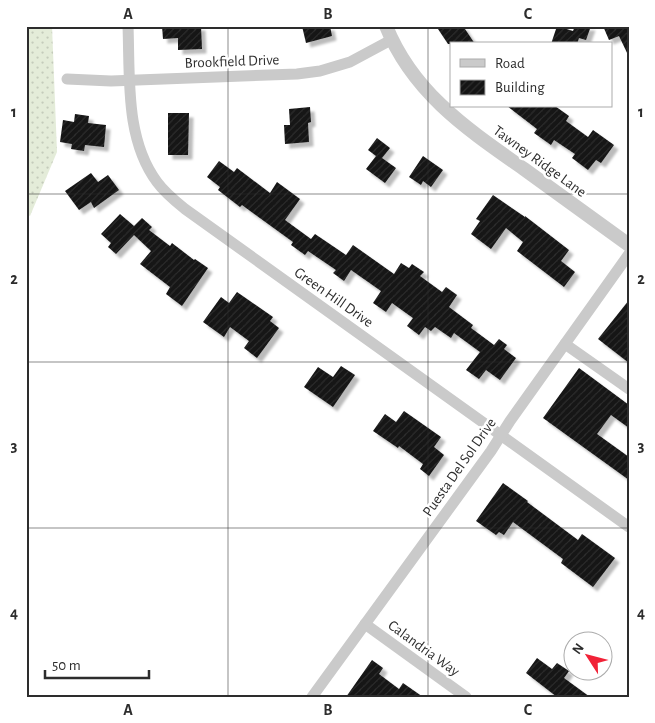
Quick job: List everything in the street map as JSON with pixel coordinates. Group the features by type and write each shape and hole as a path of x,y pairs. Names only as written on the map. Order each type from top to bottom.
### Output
{"street":[{"name":"Green Hill Drive","path":"128,26 133,125 139,148 147,166 157,182 170,197 629,527"},
{"name":"Tawney Ridge Lane","path":"386,26 391,40 416,79 467,129 629,245"},
{"name":"Brookfield Drive","path":"68,79 112,81 297,74 320,71 350,62 391,40"},
{"name":"Puesta Del Sol Drive","path":"312,697 492,451 510,421 629,254"},
{"path":"565,344 629,389"},
{"name":"Calandria Way","path":"365,624 466,697"}],"green space":[{"path":"26,26 52,26 57,152 30,216 26,214"}],"building":[{"path":"162,26 201,26 202,49 178,50 178,38 163,39"},
{"path":"302,26 330,26 332,36 306,43"},
{"path":"436,26 463,26 474,42 450,42 448,44"},
{"path":"557,26 573,31 575,26 591,26 586,40 579,38 578,42 552,42"},
{"path":"603,26 629,26 629,57 619,36 609,40"},
{"path":"310,107 311,122 308,123 309,142 285,144 284,125 290,125 289,109"},
{"path":"510,108 558,108 569,116 566,121 588,137 593,130 614,145 601,163 596,160 588,170 572,158 575,154 554,140 551,145 534,133 537,129"},
{"path":"168,113 189,113 188,155 168,155"},
{"path":"75,114 89,116 88,123 106,125 104,147 85,145 84,151 71,149 72,144 60,142 63,120 74,122"},
{"path":"377,138 390,148 382,158 396,168 385,183 366,169 376,156 368,150"},
{"path":"423,156 443,170 431,187 423,181 421,185 409,177"},
{"path":"219,161 234,172 237,168 270,193 277,182 300,199 285,220 311,239 315,234 346,255 353,245 394,274 401,263 409,268 412,264 424,272 420,276 442,292 446,287 457,295 449,307 473,325 471,328 494,345 499,339 507,345 504,349 516,358 500,380 486,370 479,379 466,370 480,352 454,333 451,338 435,327 431,331 425,327 419,335 407,326 413,318 392,303 386,312 373,303 381,291 351,270 344,281 333,273 336,270 308,251 305,255 291,245 293,242 218,190 220,187 207,177"},
{"path":"91,173 98,182 108,175 119,190 94,208 91,202 79,210 65,191"},
{"path":"493,195 525,216 569,250 561,261 575,272 564,287 517,251 523,242 506,228 491,249 471,234 480,221 476,219"},
{"path":"120,214 134,226 142,218 152,227 149,230 170,246 172,243 208,268 182,306 166,294 170,287 140,264 151,251 134,235 116,254 108,247 111,243 101,234"},
{"path":"237,292 273,317 270,321 279,328 257,358 244,348 249,341 230,327 224,337 203,322 221,297 229,303"},
{"path":"629,300 629,363 598,339"},
{"path":"341,366 355,375 333,407 304,387 318,367 333,377"},
{"path":"579,368 629,405 629,428 611,415 597,434 629,457 629,480 543,418"},
{"path":"404,411 441,437 434,447 444,455 429,476 420,469 423,464 399,446 398,448 373,431 385,414 396,422"},
{"path":"503,483 578,540 582,534 615,558 593,587 561,563 563,559 513,522 504,535 499,532 496,535 476,521"},
{"path":"537,658 552,669 557,663 562,666 562,680 567,680 590,697 557,697 526,673"},
{"path":"372,660 383,668 379,674 399,689 403,683 423,697 346,697"}]}
